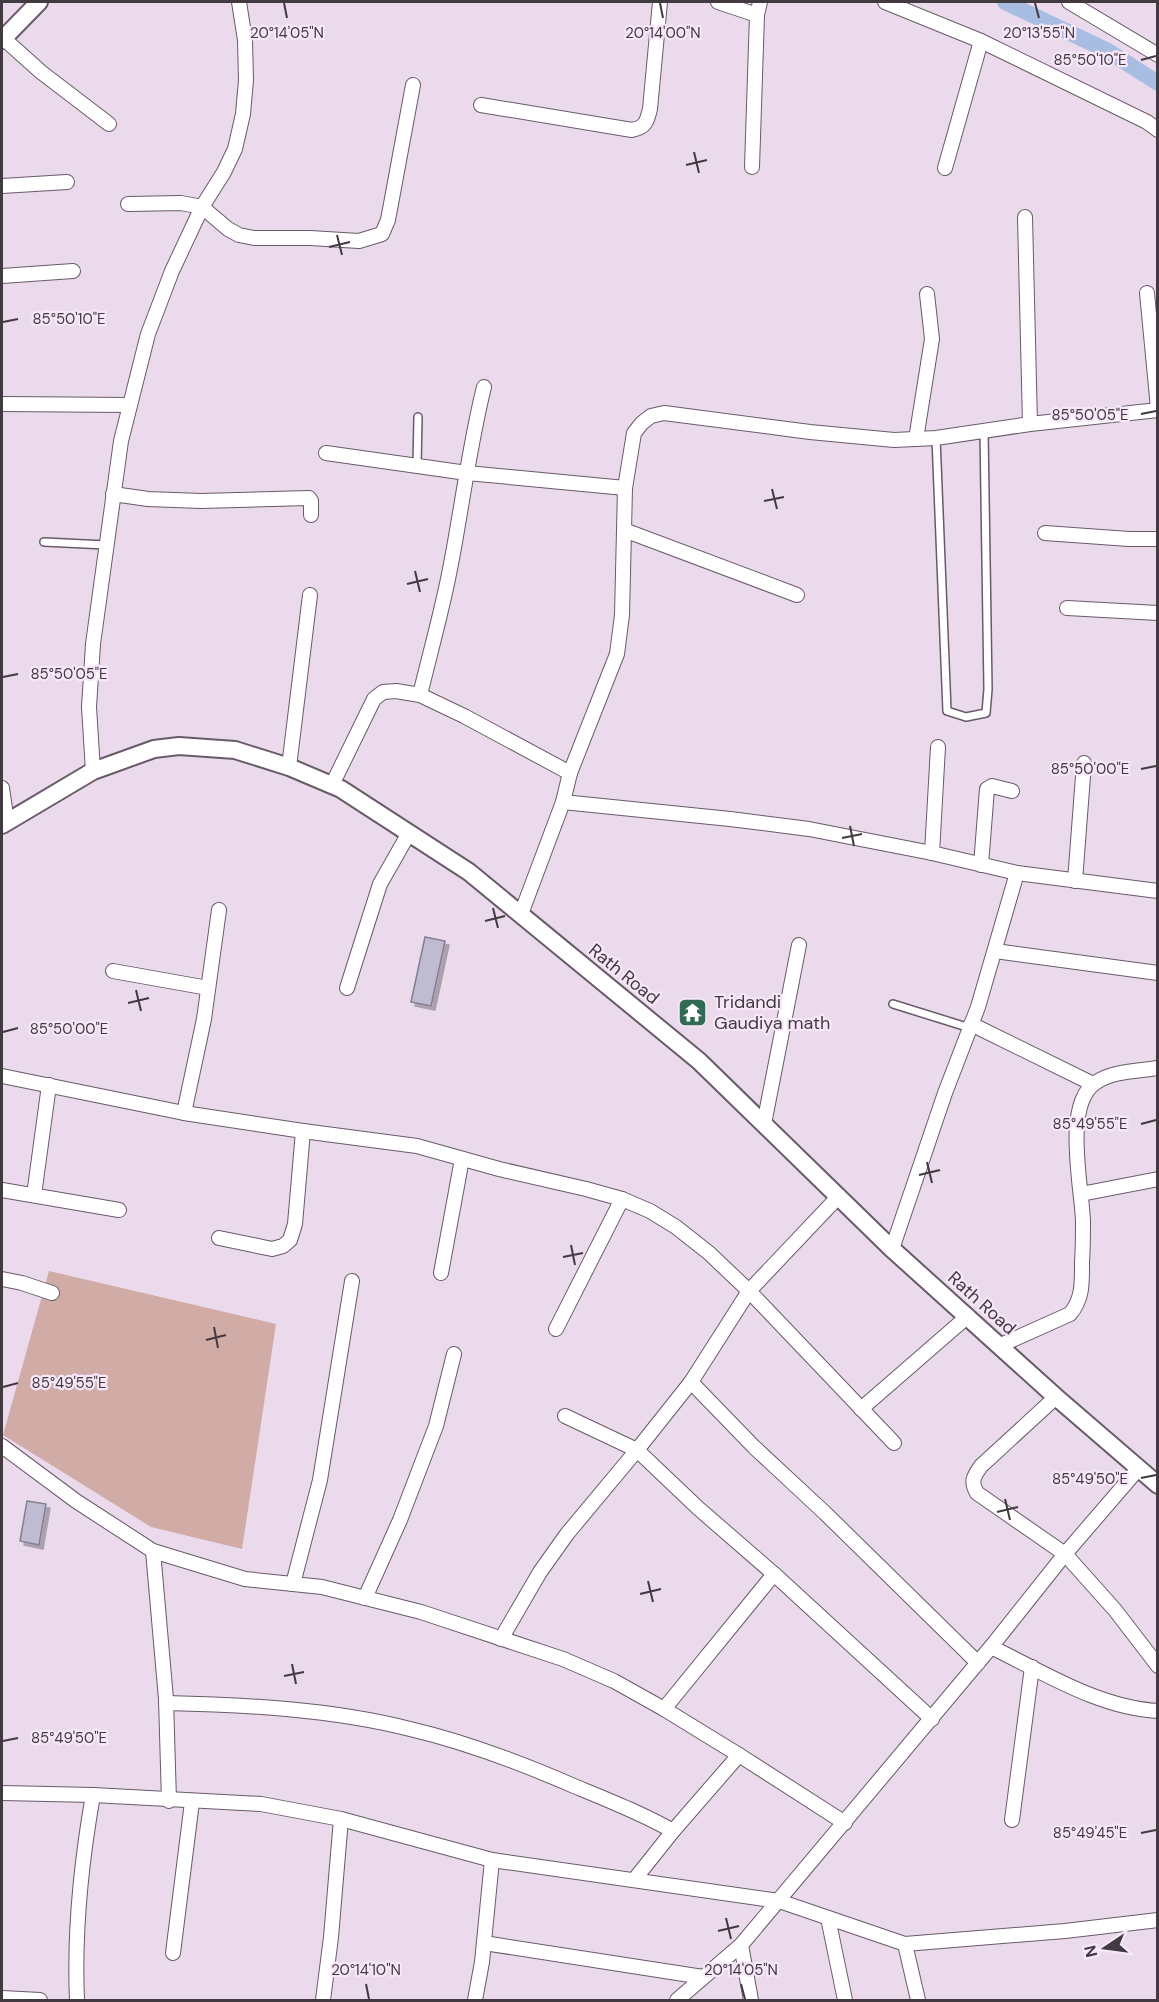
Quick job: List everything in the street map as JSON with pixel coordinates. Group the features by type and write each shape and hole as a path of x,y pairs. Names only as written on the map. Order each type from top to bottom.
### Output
{"street":[{"path":"39,2 2,39 40,72 109,124"},
{"path":"93,771 89,707 93,644 121,441 148,334 172,271 202,207 224,172 235,149 243,114 246,80 245,40 239,2"},
{"path":"481,105 632,130 640,129 646,124 650,109 660,2"},
{"path":"718,2 758,8 752,167"},
{"path":"885,2 981,41 1147,122 1158,130"},
{"path":"1069,2 1158,55"},
{"path":"945,168 981,41"},
{"path":"128,204 181,203 202,207 228,229 239,235 254,238 359,241 382,234 387,220 413,85"},
{"path":"2,186 67,182"},
{"path":"1025,217 1030,424"},
{"path":"2,276 73,271"},
{"path":"521,914 563,802 570,773 617,654 622,615 625,488 634,433 642,423 651,416 664,413 810,432 894,440 936,438 1158,409 1147,293"},
{"path":"916,439 932,339 927,294"},
{"path":"420,695 449,572 468,473 471,442 484,387"},
{"path":"2,404 130,405"},
{"path":"326,453 468,473 625,488"},
{"path":"113,494 148,499 201,501 309,498 311,515"},
{"path":"624,530 797,595"},
{"path":"1045,533 1129,539 1158,538"},
{"path":"289,767 310,596"},
{"path":"1067,608 1158,613"},
{"path":"333,785 374,699 383,692 396,691 420,695 570,773"},
{"name":"Rath Road","path":"4,824 93,771 154,749 179,746 235,750 289,767 333,785 469,872 699,1061 892,1249 1056,1397 1157,1484"},
{"path":"932,853 938,747"},
{"path":"1075,881 1084,763"},
{"path":"981,865 987,789 992,786 1012,791"},
{"path":"2,788 4,824"},
{"path":"563,802 775,825 932,853 1017,873 1158,891"},
{"path":"347,988 380,884 409,833"},
{"path":"892,1249 945,1093 971,1026 1017,873"},
{"path":"184,1113 204,1019 219,910"},
{"path":"764,1124 799,945"},
{"path":"995,951 1158,973"},
{"path":"113,971 208,988"},
{"path":"971,1026 1093,1084"},
{"path":"1001,1345 1070,1314 1077,1306 1082,1291 1083,1220 1076,1160 1076,1130 1083,1098 1093,1084 1107,1077 1158,1068"},
{"path":"2,1076 184,1113 303,1131 398,1142 622,1199 651,1211 676,1227 709,1254 749,1291 894,1443"},
{"path":"34,1194 49,1085"},
{"path":"219,1238 272,1249 283,1246 290,1240 295,1224 303,1131"},
{"path":"441,1273 462,1159"},
{"path":"1081,1194 1158,1179"},
{"path":"2,1190 119,1210"},
{"path":"501,1638 540,1572 567,1534 691,1382 749,1291 839,1196"},
{"path":"556,1329 622,1199"},
{"path":"2,1279 52,1293"},
{"path":"293,1584 320,1480 352,1281"},
{"path":"861,1409 968,1316"},
{"path":"365,1598 400,1520 436,1426 454,1354"},
{"path":"691,1382 754,1447 834,1521 978,1663"},
{"path":"1056,1397 981,1466 973,1478 973,1485 977,1493 1065,1554 1115,1610 1158,1666"},
{"path":"565,1416 637,1450 932,1719"},
{"path":"2,1446 76,1502 153,1551 244,1579 322,1587 421,1612 563,1659 604,1677 664,1709 845,1823"},
{"path":"676,2001 741,1945 932,1719 1065,1554 1139,1468"},
{"path":"153,1551 166,1703 169,1801"},
{"path":"664,1709 774,1574"},
{"path":"991,1647 1099,1698 1158,1711"},
{"path":"1012,1820 1032,1666"},
{"path":"166,1703 241,1705 295,1710 410,1728 526,1765 639,1812 673,1831"},
{"path":"634,1881 673,1831 739,1755"},
{"path":"2,1793 93,1795 169,1801 261,1804 341,1819 492,1860 779,1901 905,1944 1065,1931 1158,1920"},
{"path":"77,2001 76,1934 86,1837 93,1795"},
{"path":"173,1953 192,1802"},
{"path":"323,2001 341,1819"},
{"path":"475,2001 484,1943 492,1860"},
{"path":"828,1918 845,2001"},
{"path":"484,1943 703,1977"},
{"path":"905,1944 918,2001"},
{"path":"741,1945 751,2001"},
{"path":"2,1998 40,2001"}],"lane":[{"path":"417,466 418,417"},
{"path":"936,438 947,711 966,717 986,713 987,705 984,431"},
{"path":"44,542 106,545"},
{"path":"893,1004 971,1026"}],"shaded area":[{"path":"49,1271 276,1324 242,1549 151,1527 3,1435"}],"building":[{"path":"425,937 445,941 431,1006 411,1002"},
{"path":"27,1501 46,1504 39,1545 20,1541"}],"waterway":[{"path":"1005,2 1108,51 1158,83"}],"place":[{"name":"Tridandi Gaudiya math","path":"693,1012"}]}
